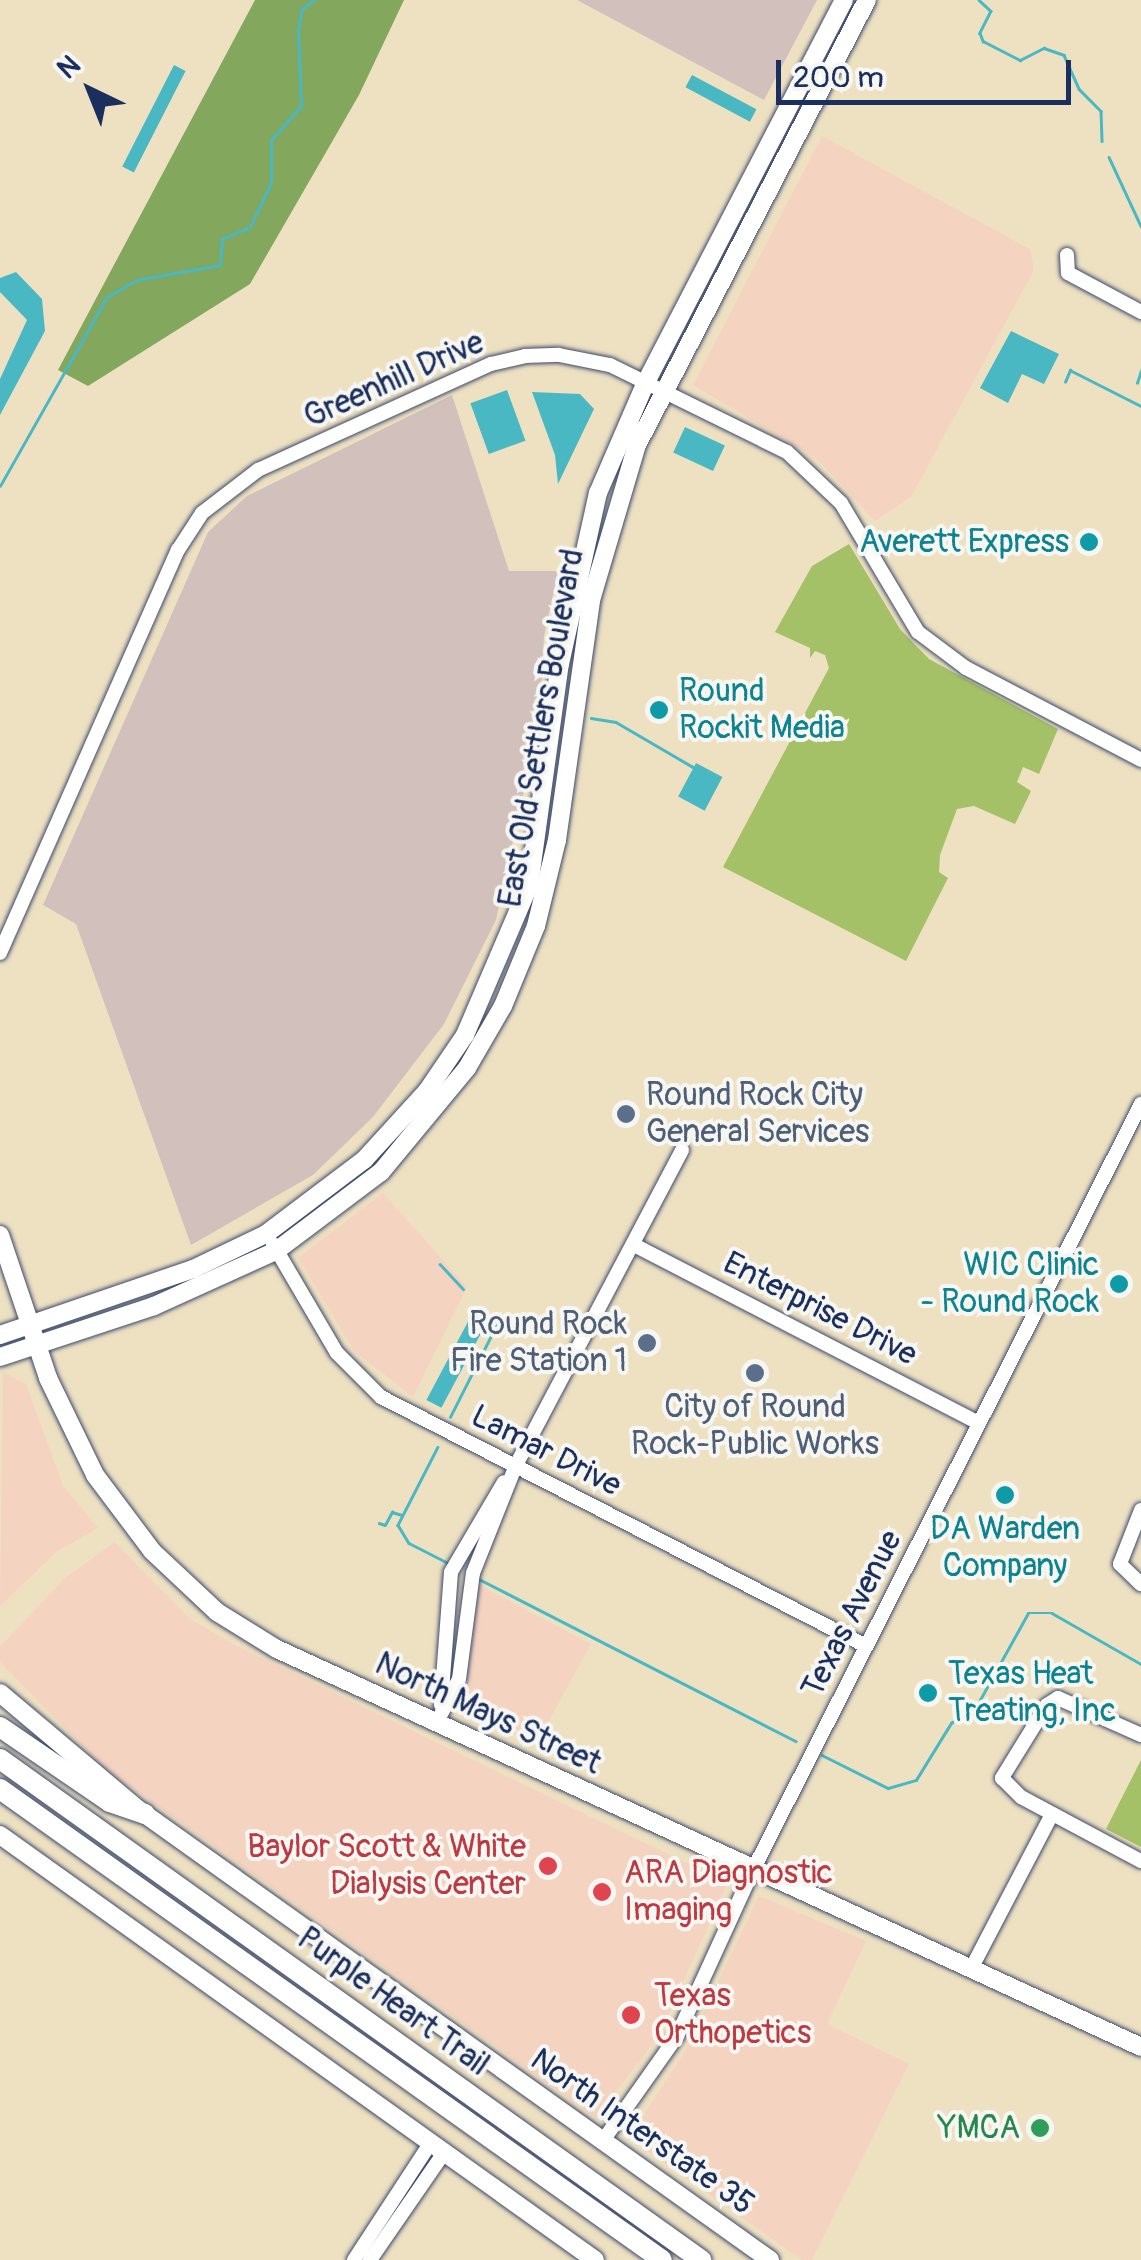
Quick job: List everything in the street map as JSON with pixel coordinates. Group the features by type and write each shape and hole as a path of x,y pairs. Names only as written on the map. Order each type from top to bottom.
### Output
{"highway":[{"path":"0,1727 110,1802 144,1814"},
{"name":"Purple Heart Trail","path":"0,1759 701,2260"},
{"name":"Purple Heart Trail","path":"0,1790 662,2260"}],"main road":[{"name":"East Old Settlers Boulevard","path":"0,1357 204,1286 276,1251 381,1172 457,1082 503,1006 536,926 557,840 598,568 654,386 844,0"},
{"name":"East Old Settlers Boulevard","path":"0,1336 192,1269 266,1234 336,1185 400,1123 451,1057 496,974 529,886 584,547 598,493 867,0"},
{"name":"North Mays Street","path":"0,1235 36,1346 95,1475 183,1584 268,1644 1141,2046"},
{"name":"North Interstate 35","path":"0,1693 144,1814 770,2260"},
{"path":"0,1836 595,2260"}],"street":[{"path":"1067,254 1068,274 1141,312"},
{"name":"Greenhill Drive","path":"0,952 178,550 228,489 508,360 576,357 654,386 773,443 812,472 854,522 898,606 944,654 1141,760"},
{"name":"Texas Avenue","path":"602,2142 677,2036 752,1870 1141,1104"},
{"path":"437,1722 459,1678 473,1574 516,1465 682,1150"},
{"name":"Lamar Drive","path":"266,1234 337,1354 367,1386 866,1646"},
{"name":"Enterprise Drive","path":"634,1245 979,1422"},
{"path":"437,1722 451,1572 470,1530 516,1465"},
{"path":"1141,1510 1120,1564 1141,1584"},
{"path":"1141,1735 1070,1698 1047,1705 1002,1778 1052,1814 1141,1860"},
{"path":"971,1969 1052,1814"},
{"path":"354,2260 437,2149"},
{"path":"370,2260 398,2204"}],"shaded area":[{"path":"577,0 817,0 764,100"},
{"path":"822,136 1030,249 1034,270 911,497 875,521 816,458 693,385"},
{"path":"452,395 509,571 558,571 544,636 540,717 496,920 444,1024 373,1117 313,1175 191,1245 76,924 43,905 208,532 247,496"},
{"path":"383,1193 467,1287 413,1397 354,1351 298,1258"},
{"path":"3,1372 26,1384 63,1486 98,1528 56,1552 0,1607"},
{"path":"115,1542 190,1619 237,1646 728,1883 658,2037 596,2118 104,1768 0,1662 0,1647 64,1579"},
{"path":"479,1585 591,1644 536,1744 455,1707 469,1665"},
{"path":"759,1896 866,1941 827,2024 909,2064 812,2260 802,2260 629,2138 685,2051"}],"green space":[{"path":"255,0 404,0 359,95 250,284 88,386 58,370"},
{"path":"849,544 900,629 929,659 1058,729 1039,774 1023,767 1017,782 1031,791 1015,824 974,806 957,809 940,855 939,872 948,878 906,961 723,867 829,668 825,655 815,651 810,658 810,648 775,632 812,566"},
{"path":"1141,1760 1141,1847 1106,1829"}],"water":[{"path":"174,65 186,71 134,172 122,167"},
{"path":"692,75 756,109 750,122 685,87"},
{"path":"16,272 42,299 45,331 0,415 0,379 27,320 0,292 0,278"},
{"path":"1011,331 1059,354 1044,384 1022,374 1008,403 980,388"},
{"path":"507,390 525,441 489,454 470,403"},
{"path":"532,392 580,394 594,409 558,484 555,455"},
{"path":"685,427 725,446 713,471 673,452"},
{"path":"696,763 722,777 705,811 678,797"},
{"path":"471,1316 486,1324 441,1408 426,1400"}],"waterway":[{"path":"0,486 107,297 136,280 220,265 222,239 250,227 271,183 271,140 301,106 298,31 302,9 314,0"},
{"path":"979,0 991,11 980,33 983,41 1020,60 1044,48 1064,55 1079,89 1101,111 1102,141"},
{"path":"1109,157 1141,226"},
{"path":"1065,382 1070,370 1141,406"},
{"path":"1137,383 1141,371"},
{"path":"591,718 616,722 693,767"},
{"path":"440,1264 463,1289"},
{"path":"450,1417 501,1316"},
{"path":"438,1447 398,1525 409,1543 448,1563"},
{"path":"379,1523 385,1525 392,1512 402,1515"},
{"path":"477,1578 796,1741"},
{"path":"822,1755 888,1788 916,1780 951,1723 976,1707 1028,1613 1052,1613 1141,1664"}],"place":[{"name":"Averett Express","path":"1089,542"},
{"name":"Round Rockit Media","path":"659,710"},
{"name":"Round Rock City General Services","path":"626,1114"},
{"name":"WIC Clinic - Round Rock","path":"1119,1284"},
{"name":"Round Rock Fire Station 1","path":"647,1343"},
{"name":"City of Round Rock-Public Works","path":"755,1373"},
{"name":"DA Warden Company","path":"1005,1495"},
{"name":"Texas Heat Treating, Inc","path":"928,1693"},
{"name":"Baylor Scott & White Dialysis Center","path":"548,1866"},
{"name":"ARA Diagnostic Imaging","path":"602,1892"},
{"name":"Texas Orthopetics","path":"631,2015"},
{"name":"YMCA","path":"1040,2128"}]}
